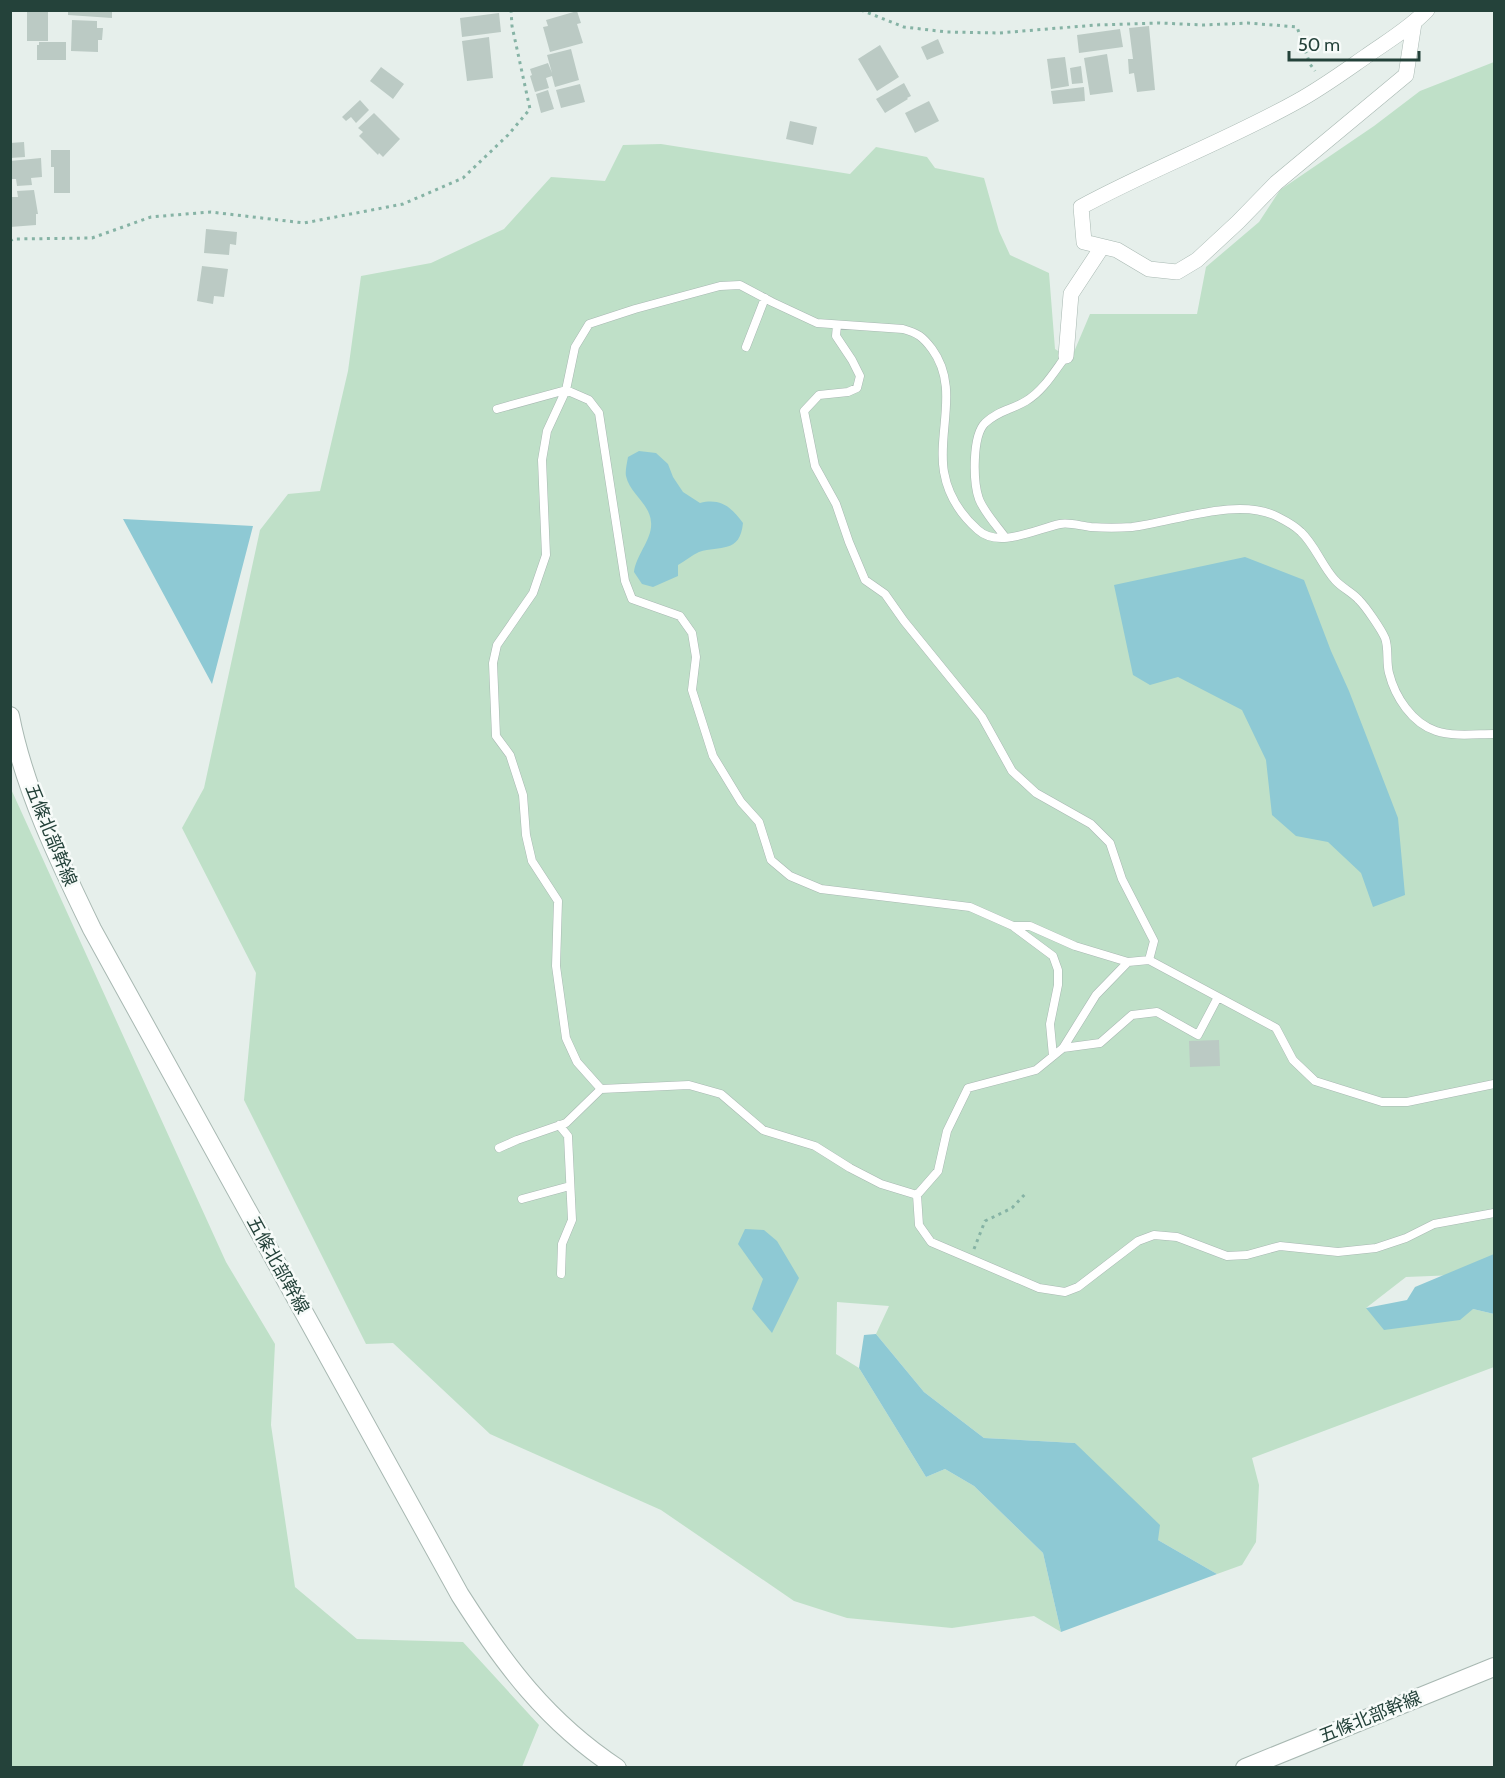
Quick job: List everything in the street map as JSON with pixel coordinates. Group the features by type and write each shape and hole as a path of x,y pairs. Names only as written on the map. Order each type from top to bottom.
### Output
{"street":[{"path":"1414,23 1406,75 1276,183 1197,260 1177,272 1149,269 1117,250 1084,243 1082,207 1295,103 1324,86 1414,23 1427,10"},
{"path":"1066,356 1071,294 1102,247"},
{"name":"五條北部幹線","path":"10,716 44,825 92,929 460,1594 489,1641 535,1700 571,1734 617,1767"},
{"name":"五條北部幹線","path":"1245,1767 1494,1667"}],"lane":[{"path":"601,1089 578,1062 566,1038 555,966 558,901 532,861 526,835 523,795 510,755 496,736 493,663 497,645 533,593 546,555 542,460 547,431 566,390 575,347 590,324 720,286 740,285 817,322 903,329 916,333 928,343 939,358 945,376 947,401 944,472 951,497 979,532 994,538 1032,534 1062,523 1095,527 1131,527 1232,508 1254,509 1277,516 1302,532 1335,580 1360,600 1386,639 1388,672 1395,689 1404,705 1421,723 1437,731 1456,734 1494,734"},
{"path":"746,346 765,298"},
{"path":"837,325 836,336 860,376 857,388 848,392 819,395 804,411 815,466 836,504 865,580 885,594 904,621 982,717 1012,771 1036,793 1091,824 1110,843 1122,879 1154,941 1149,960"},
{"path":"1005,537 980,501 975,481 975,447 983,425 1000,411 1026,401 1047,384 1066,356"},
{"path":"497,409 566,390 589,400 599,413 625,582 632,599 680,616 692,633 696,657 692,690 713,756 741,802 759,822 771,860 790,876 821,889 970,907 1013,926 1053,956 1058,970 1058,985 1050,1024 1053,1056"},
{"path":"1013,926 1030,926 1075,946 1128,962 1149,960 1276,1028 1293,1060 1315,1081 1382,1102 1407,1102 1494,1084"},
{"path":"1128,962 1096,995 1063,1048 1036,1070 968,1088 947,1131 938,1171 916,1195 919,1225 931,1242 1039,1288 1065,1292 1078,1287 1138,1241 1154,1235 1177,1237 1227,1256 1246,1256 1280,1246 1338,1252 1376,1248 1406,1238 1434,1224 1494,1213"},
{"path":"1063,1048 1100,1044 1132,1015 1157,1012 1198,1035 1218,997"},
{"path":"499,1148 566,1123 601,1089 689,1084 721,1094 763,1130 814,1146 881,1184 916,1195"},
{"path":"559,1125 568,1136 572,1221 562,1244 561,1274"},
{"path":"522,1199 570,1186"}],"path":[{"path":"10,241 13,239 92,238 151,217 211,212 304,223 402,204 463,178 508,135 530,109 511,10"},
{"path":"861,10 904,27 947,32 999,33 1096,25 1160,23 1203,26 1248,23 1297,27 1310,64 1324,86"},
{"path":"970,1258 986,1221 1012,1208 1027,1192"}],"green space":[{"path":"1494,62 1494,1269 1481,1274 1406,1277 1366,1308 1473,1309 1494,1314 1494,1367 1252,1458 1259,1485 1256,1542 1242,1565 1217,1574 1158,1540 1075,1443 984,1438 924,1392 876,1334 889,1306 837,1302 836,1354 859,1368 926,1477 945,1469 974,1486 1043,1553 1061,1632 1034,1616 952,1628 847,1618 794,1601 661,1510 490,1434 393,1343 366,1344 244,1100 256,973 182,828 204,788 260,530 288,494 320,491 348,371 361,276 431,263 504,229 551,177 605,181 623,145 661,144 850,174 876,147 927,157 935,168 984,178 999,231 1010,255 1049,273 1055,349 1071,359 1090,314 1197,314 1206,267 1259,222 1280,190 1374,126 1420,91"},
{"path":"11,789 226,1262 275,1344 271,1425 295,1587 357,1639 463,1642 539,1725 522,1767 11,1767"}],"water":[{"path":"639,451 656,453 668,464 683,492 700,503 714,502 725,505 743,523 738,540 733,544 696,553 678,565 678,576 653,587 642,584 634,572 651,528 650,516 631,488 626,476 628,457"},
{"path":"123,519 253,526 212,684"},
{"path":"1245,557 1304,580 1398,818 1405,895 1373,907 1361,873 1328,842 1296,836 1272,815 1266,760 1242,710 1178,677 1150,685 1133,675 1114,585"},
{"path":"745,1229 764,1230 777,1241 799,1278 772,1333 752,1309 763,1279 738,1244"},
{"path":"1494,1254 1494,1314 1473,1309 1460,1320 1384,1330 1366,1308 1407,1300 1415,1287"},
{"path":"876,1334 924,1392 984,1438 1075,1443 1160,1525 1158,1540 1217,1574 1061,1632 1043,1553 974,1486 945,1469 926,1477 859,1368 864,1335"}],"building":[{"path":"27,10 48,10 48,41 27,41"},
{"path":"68,10 112,10 112,18 68,15"},
{"path":"577,11 581,23 577,24 583,43 550,52 543,27 548,26 546,20"},
{"path":"499,13 501,32 462,37 460,18"},
{"path":"72,20 97,21 97,28 103,28 102,40 98,40 98,52 71,51"},
{"path":"1149,26 1155,90 1137,92 1134,73 1129,74 1128,59 1133,59 1129,28"},
{"path":"1120,29 1123,47 1079,53 1077,35"},
{"path":"489,37 493,78 467,81 462,41"},
{"path":"938,39 944,53 927,60 921,47"},
{"path":"39,42 66,42 66,60 37,60"},
{"path":"880,45 899,77 877,91 858,59"},
{"path":"571,49 579,80 555,87 552,76 546,78 549,88 535,92 530,69 548,63 552,73 547,55"},
{"path":"1107,54 1113,92 1090,95 1084,58"},
{"path":"1065,57 1069,86 1051,89 1047,59"},
{"path":"1081,66 1083,83 1072,84 1070,68"},
{"path":"381,67 404,84 393,99 370,81"},
{"path":"904,83 911,96 885,113 876,99"},
{"path":"580,84 585,102 561,108 556,90"},
{"path":"1084,87 1085,101 1053,104 1051,91"},
{"path":"548,90 554,109 541,113 536,94"},
{"path":"360,100 369,110 356,123 351,117 346,121 342,117"},
{"path":"929,101 939,121 915,133 905,113"},
{"path":"374,113 400,139 383,157 359,136 363,132 358,128"},
{"path":"790,121 817,127 813,145 786,139"},
{"path":"24,142 25,157 10,158 10,143"},
{"path":"51,150 70,150 70,193 54,193 54,167 51,167"},
{"path":"41,158 42,177 31,178 32,185 17,186 16,179 10,179 10,161"},
{"path":"34,190 38,214 36,214 36,225 10,227 10,197 18,197 17,191"},
{"path":"206,229 237,232 236,245 230,244 229,255 204,253"},
{"path":"202,266 228,269 224,297 214,296 213,304 197,301"},
{"path":"1219,1040 1220,1066 1190,1067 1189,1041"}]}
